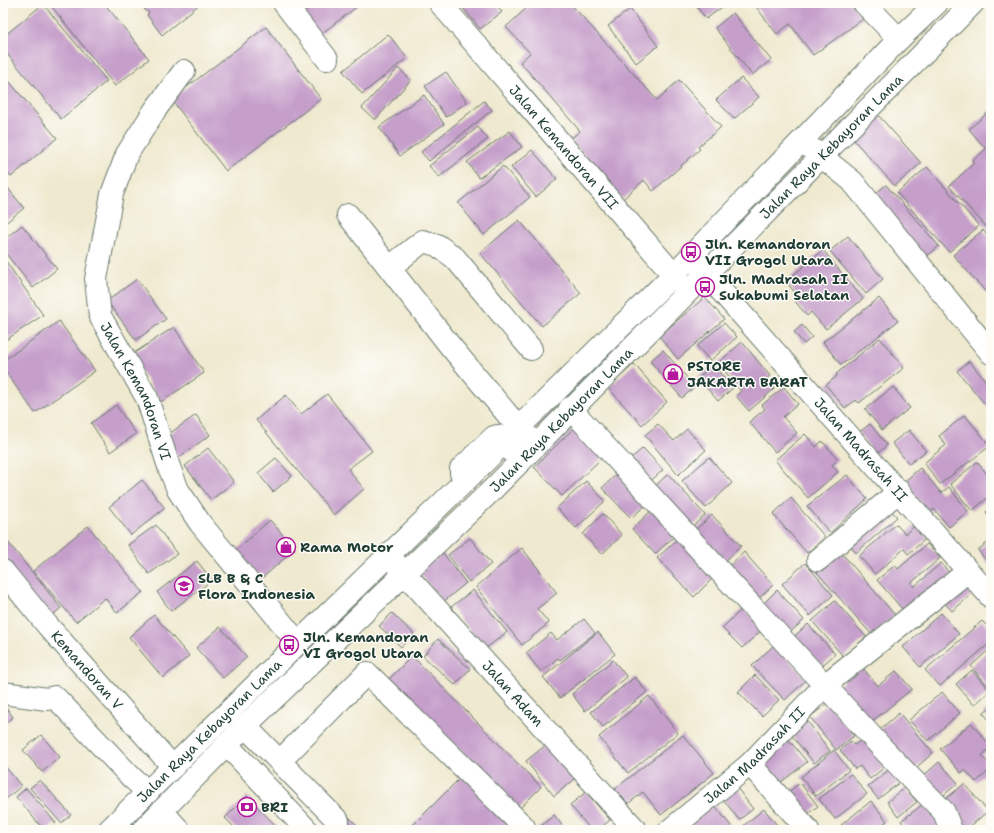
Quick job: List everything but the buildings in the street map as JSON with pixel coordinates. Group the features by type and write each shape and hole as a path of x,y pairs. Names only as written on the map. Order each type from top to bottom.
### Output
{"street":[{"path":"284,3 327,59"},
{"name":"Jalan Kemandoran VII","path":"440,3 688,292"},
{"path":"864,3 899,39"},
{"name":"Jalan Raya Kebayoran Lama","path":"109,830 298,643 390,556 504,443 518,427 673,275 899,39 937,3"},
{"name":"Jalan Raya Kebayoran Lama","path":"143,830 245,726 521,461 570,408 688,292 898,78 958,8"},
{"path":"879,60 898,78"},
{"name":"Jalan Kemandoran VI","path":"184,71 155,110 127,154 112,194 96,279 100,316 147,398 169,467 182,496 200,523 298,643"},
{"path":"802,141 820,157 852,181 991,353"},
{"path":"348,215 451,347 518,427 536,444"},
{"path":"390,267 423,241 438,245 459,262 531,349"},
{"name":"Jalan Madrasah II","path":"691,257 707,272 899,491 967,572 991,597"},
{"path":"570,408 944,812 951,830"},
{"path":"504,443 521,461"},
{"path":"818,560 899,491"},
{"name":"Jalan Adam","path":"390,556 636,830"},
{"name":"Kemandoran V","path":"3,571 48,626 173,767"},
{"name":"Jalan Madrasah II","path":"670,830 750,764 825,685 967,572"},
{"path":"280,761 367,672 525,830"},
{"path":"3,693 47,698 55,697 131,777 148,792"},
{"path":"245,726 338,821"},
{"path":"227,745 307,830"},
{"path":"750,764 808,830"},
{"path":"162,811 179,830"}],"place":[{"name":"Jln. Kemandoran VII Grogol Utara","path":"691,252"},
{"name":"Jln. Madrasah II Sukabumi Selatan","path":"705,287"},
{"name":"PSTORE JAKARTA BARAT","path":"673,374"},
{"name":"Rama Motor","path":"286,547"},
{"name":"SLB B & C Flora Indonesia","path":"184,586"},
{"name":"Jln. Kemandoran VI Grogol Utara","path":"289,645"},
{"name":"BRI","path":"247,807"}]}
